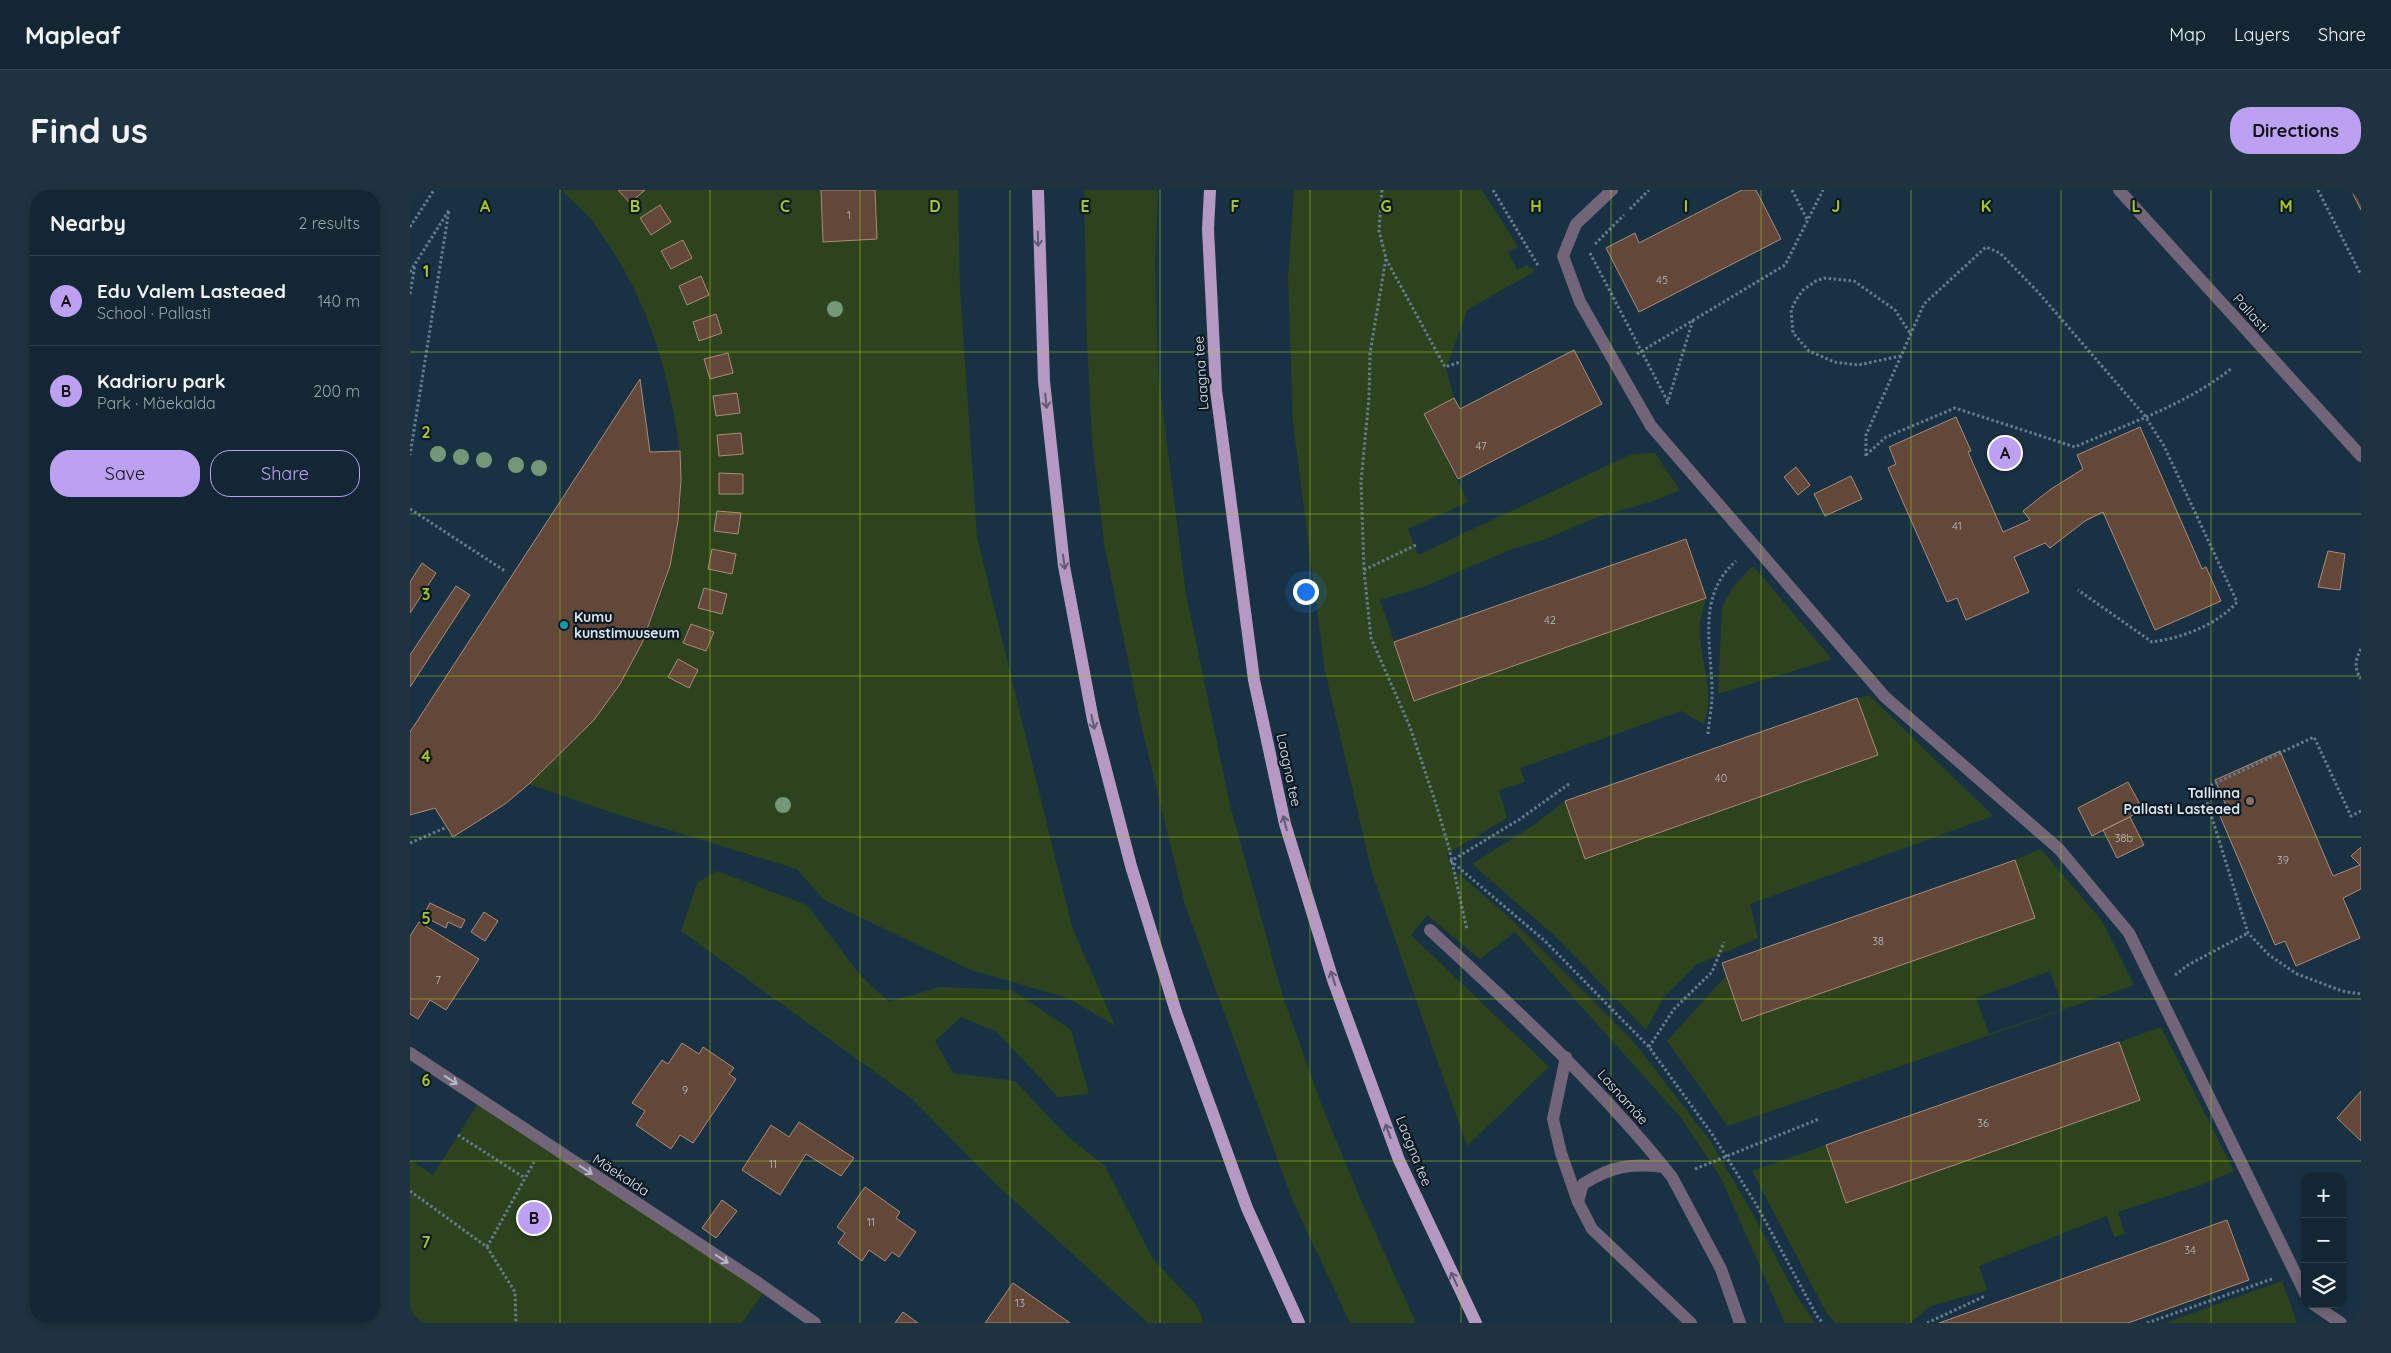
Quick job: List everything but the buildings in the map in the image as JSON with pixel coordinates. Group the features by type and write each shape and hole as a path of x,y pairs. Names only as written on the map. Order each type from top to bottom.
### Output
{"main road":[{"path":"1038,190 1044,381 1064,566 1093,720 1131,866 1176,1012 1247,1208 1300,1323"},
{"name":"Laagna tee","path":"1210,190 1208,229 1216,390 1254,680 1285,824 1333,980 1399,1160 1476,1323"}],"street":[{"path":"1612,190 1576,224 1563,256 1580,302 1651,426 1885,697 2059,849 2129,933 2301,1285"},
{"name":"Pallasti","path":"2119,190 2361,456"},
{"name":"Lasnamäe","path":"1430,930 1566,1057 1624,1118 1672,1177 1721,1269 1740,1323"},
{"name":"Mäekalda","path":"410,1053 815,1323"},
{"path":"1566,1057 1553,1119 1561,1152 1578,1202 1592,1230 1692,1323"},
{"path":"1578,1202 1583,1184 1603,1171 1628,1164 1664,1167"},
{"path":"2319,1308 2341,1323"}],"path":[{"path":"410,227 434,190"},
{"path":"1382,190 1379,231 1386,258 1445,367 1460,362"},
{"path":"1649,190 1589,250 1668,403"},
{"path":"1792,190 1808,220"},
{"path":"1616,366 1785,265 1822,190"},
{"path":"2318,190 2361,275"},
{"path":"410,272 449,210 410,455"},
{"path":"2078,590 2152,642 2172,639 2226,616 2237,602 2164,446 2145,416 2038,292 2000,253 1986,247 1924,304 1866,435 1866,456 1886,437 1955,408 2075,447 2145,416 2176,405 2232,368"},
{"path":"1386,258 1370,353 1369,398 1361,482 1364,570 1372,638 1410,727 1436,804 1477,974"},
{"path":"410,294 416,263"},
{"path":"1901,356 1858,365 1834,362 1809,351 1793,334 1791,310 1803,290 1816,281 1824,278 1854,281 1895,310 1911,334"},
{"path":"1651,426 1668,403 1693,320"},
{"path":"410,509 505,571"},
{"path":"1364,570 1416,545"},
{"path":"1708,734 1712,690 1708,630 1711,596 1733,564 1754,546"},
{"path":"2361,649 2356,658 2355,668 2361,679"},
{"path":"2361,811 2351,816 2314,737 2203,789 2248,933 2269,955 2297,974 2342,991 2361,994"},
{"path":"1451,862 1520,819 1569,784"},
{"path":"410,843 447,828"},
{"path":"1451,862 1545,941 1649,1047 1727,1158 1756,1204 1817,1316 1823,1323"},
{"path":"2157,989 2188,964 2248,933"},
{"path":"1649,1047 1674,1009 1712,972 1724,942"},
{"path":"1672,1177 1727,1158 1819,1119"},
{"path":"458,1135 525,1178"},
{"path":"488,1247 544,1142"},
{"path":"410,1191 488,1247 515,1292 516,1323"},
{"path":"2147,1323 2294,1272"},
{"path":"1927,1323 1986,1296"}],"green space":[{"path":"561,190 958,190 960,289 977,537 1072,927 1115,1026 1068,998 971,970 824,900 797,869 610,812 529,784 578,736 600,711 611,697 633,660 645,636 664,585 672,558 680,505 681,467 677,430 667,382 651,328 628,277 608,244 591,219"},
{"path":"1084,190 1158,190 1155,262 1158,373 1186,594 1230,805 1283,997 1322,1106 1360,1198 1416,1323 1350,1323 1292,1199 1185,905 1142,728 1104,543 1092,439 1087,342"},
{"path":"1294,190 1482,190 1518,247 1508,252 1517,270 1527,265 1535,271 1467,310 1446,369 1454,398 1424,414 1468,502 1408,529 1418,555 1632,454 1655,453 1680,490 1651,502 1600,516 1543,540 1512,549 1423,587 1380,600 1414,700 1706,598 1700,628 1700,640 1708,688 1707,712 1704,724 1681,711 1520,768 1525,782 1499,790 1507,818 1447,854 1450,866 1511,919 1633,1041 1711,1142 1753,1214 1797,1297 1815,1323 1785,1323 1721,1178 1682,1119 1515,932 1480,959 1427,915 1411,935 1549,1067 1467,1146 1372,873 1325,671 1293,423 1288,278"},
{"path":"1753,566 1832,659 1718,694 1722,607 1733,587"},
{"path":"1869,695 1993,816 1750,904 1758,938 1696,965 1664,997 1646,1030 1556,937 1472,864 1534,825 1565,801 1586,859 1877,756 1857,698"},
{"path":"2041,849 2102,921 2134,985 1728,1126 1667,1041 1726,976 1742,1021 2035,918 2015,860","holes":["2050,971 2063,1009 1989,1034 1976,998"]},
{"path":"717,871 807,905 860,975 889,1002 940,987 1012,990 1071,1030 1089,1094 1058,1097 997,1032 961,1017 935,1041 953,1073 1015,1081 1066,1135 1105,1166 1153,1259 1196,1305 1204,1323 1148,1323 995,1183 912,1099 681,931 697,883"},
{"path":"2161,1027 2234,1171 2201,1185 2118,1212 2125,1234 2114,1237 2107,1216 1979,1266 1987,1290 1931,1306 1910,1323 1835,1323 1826,1312 1752,1171 1826,1145 1846,1203 2139,1100 2119,1042"},
{"path":"480,1100 766,1289 742,1323 410,1323 410,1160 433,1175"},
{"path":"2282,1281 2297,1323 2165,1323"}],"place":[{"name":"Edu Valem Lasteaed","path":"2005,453"},
{"name":"Kumu kunstimuuseum","path":"564,625"},
{"name":"Tallinna Pallasti Lasteaed","path":"2250,801"},
{"name":"Kadrioru park","path":"534,1218"}]}
